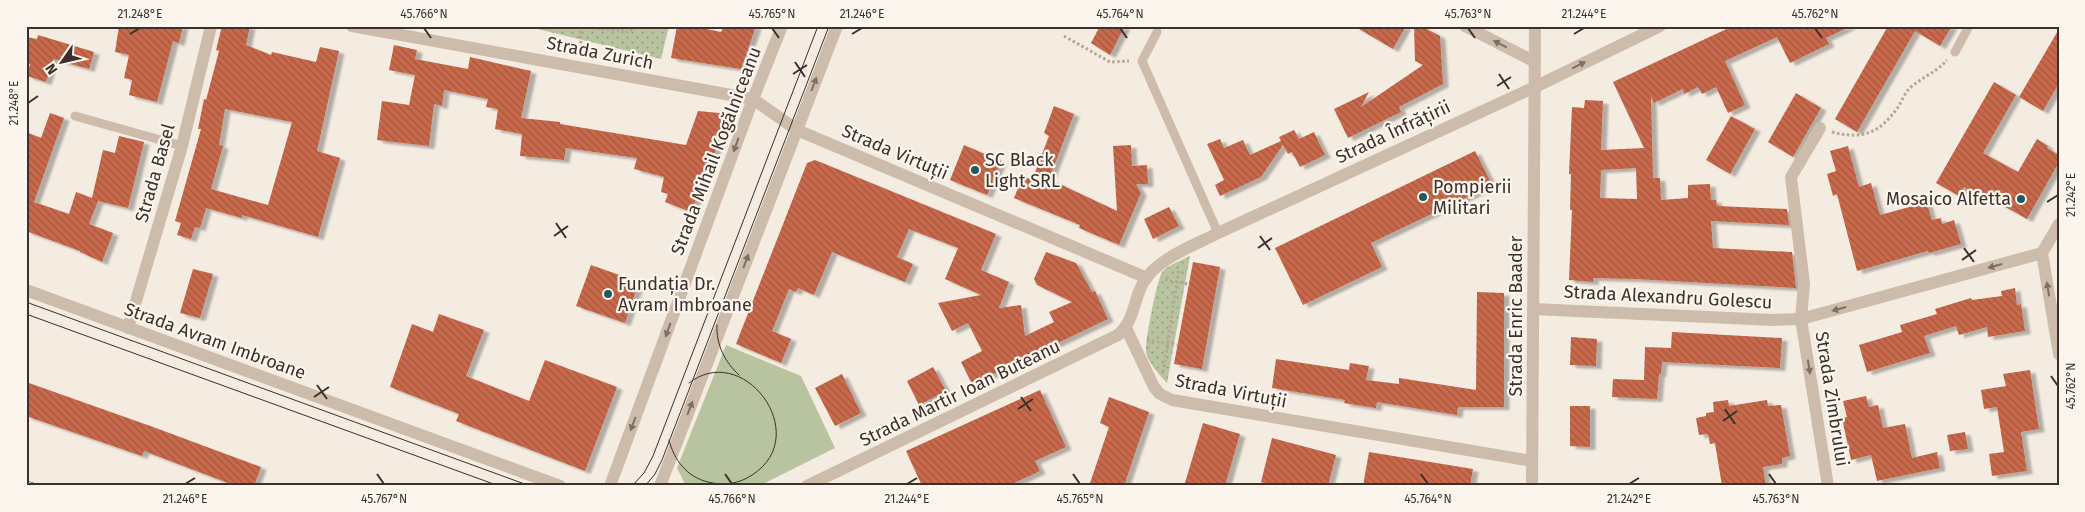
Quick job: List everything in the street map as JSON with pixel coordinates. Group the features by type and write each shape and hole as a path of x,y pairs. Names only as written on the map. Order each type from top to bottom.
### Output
{"street":[{"name":"Strada Basel","path":"128,328 182,146 211,26"},
{"name":"Strada Zurich","path":"352,26 753,99"},
{"name":"Strada Mihail Kogălniceanu","path":"610,486 753,99 782,26"},
{"path":"660,486 837,26"},
{"path":"1465,26 1535,62"},
{"name":"Strada Enric Baader","path":"1532,486 1535,26"},
{"name":"Strada Înfrățirii","path":"1147,278 1162,263 1218,233 1535,87 1660,26"},
{"name":"Strada Virtuții","path":"753,99 797,130 1147,278"},
{"path":"1801,319 1804,284 1791,178 1820,128"},
{"path":"2059,224 2042,253 2059,354"},
{"name":"Strada Alexandru Golescu","path":"1533,309 1773,320 1801,319 2042,253"},
{"path":"1128,333 1147,278"},
{"name":"Strada Avram Imbroane","path":"26,290 560,486"},
{"name":"Strada Zimbrului","path":"1801,319 1828,486"},
{"name":"Strada Virtuții","path":"1128,333 1154,387 1160,394 1172,400 1532,461"},
{"name":"Strada Martir Ioan Buteanu","path":"807,486 1109,340 1128,333"}],"lane":[{"path":"1955,52 1969,26"},
{"path":"1157,32 1142,61 1218,233"},
{"path":"74,116 182,146"}],"path":[{"path":"617,26 627,32"},
{"path":"575,66 580,41 579,27 627,32 641,26"},
{"path":"1064,36 1110,62 1142,61"},
{"path":"1820,128 1847,136 1868,134 1887,122 1909,88 1941,67 1955,52"},
{"path":"1160,394 1182,252"},
{"path":"1147,278 1189,284"},
{"path":"1128,333 1178,345"}],"green space":[{"path":"525,26 669,26 661,59"},
{"path":"1190,256 1167,383 1154,368 1147,355 1146,345 1149,323 1163,271 1172,264"},
{"path":"726,345 801,376 835,448 759,486 686,486 677,468"}],"building":[{"path":"119,26 183,26 179,43 173,41 157,102 129,95 132,80 124,78 129,55 115,52"},
{"path":"222,26 250,26 246,45 271,55 272,52 316,62 320,47 339,51 317,151 340,158 318,237 242,215 242,218 206,208 200,228 195,227 191,239 177,235 181,223 175,221 201,129 198,129 204,99 206,100 219,51 216,50","holes":["225,109 292,122 268,205 211,189 223,146 219,145"]},
{"path":"677,26 693,26 721,32 724,26 756,26 741,69 671,58"},
{"path":"1100,26 1125,26 1110,55 1091,43"},
{"path":"1354,26 1406,26 1393,49"},
{"path":"1414,26 1421,26 1440,36 1443,84 1399,107 1401,112 1348,138 1334,109 1369,92 1361,107 1423,65 1415,61"},
{"path":"1733,26 1851,26 1826,38 1829,44 1790,63 1777,37 1725,61 1745,105 1728,113 1716,87 1702,94 1698,87 1684,94 1683,89 1654,103 1651,96 1653,178 1660,178 1661,200 1688,198 1688,185 1710,184 1711,200 1716,200 1717,206 1787,209 1789,225 1711,221 1713,248 1792,252 1796,288 1635,279 1593,278 1593,282 1569,280 1572,210 1570,210 1571,174 1569,174 1572,107 1584,108 1585,100 1603,101 1601,150 1644,148 1613,82","holes":["1636,168 1637,199 1600,198 1601,170"]},
{"path":"1888,26 1952,26 1940,46 1915,31 1857,132 1835,119"},
{"path":"2059,29 2059,83 2043,111 2019,97"},
{"path":"38,35 94,52 89,69 53,59 46,82 27,76 30,64 26,64 26,37 37,39"},
{"path":"394,45 417,50 415,59 468,69 470,57 531,71 521,118 560,122 560,124 686,145 698,111 730,114 691,212 665,202 668,194 661,192 664,177 634,169 637,158 566,148 564,160 520,156 522,134 495,129 498,109 486,107 488,99 444,90 442,106 434,104 429,146 377,140 382,101 409,105 415,75 389,70"},
{"path":"1994,82 2016,95 1983,153 2018,172 2037,139 2059,155 2059,162 2027,219 1984,195 1982,198 1964,187 1959,196 1936,183"},
{"path":"1796,93 1821,108 1793,157 1768,142"},
{"path":"1054,106 1074,114 1049,179 1117,211 1113,146 1131,145 1132,166 1147,165 1148,184 1136,184 1141,193 1119,245 1079,228 1080,225 1014,198 1023,176 1032,180 1049,136 1044,133"},
{"path":"50,113 64,118 34,202 69,214 76,192 92,198 103,150 115,153 119,136 144,142 128,208 98,201 89,224 113,233 102,262 80,251 26,231 26,132 41,138"},
{"path":"1731,116 1755,129 1730,174 1706,160"},
{"path":"1294,130 1299,139 1314,132 1325,155 1300,167 1292,152 1288,154 1283,145 1261,177 1220,196 1215,185 1224,180 1207,144 1220,139 1224,148 1243,140 1250,155 1281,141 1279,137"},
{"name":"SC Black Light SRL","path":"964,145 1001,161 987,195 950,180"},
{"path":"1848,146 1859,187 1871,183 1880,215 1913,206 1912,201 1925,197 1932,220 1941,218 1942,224 1954,220 1961,244 1929,253 1928,251 1857,271 1837,194 1833,196 1827,174 1836,171 1830,151"},
{"path":"1475,151 1492,185 1371,243 1382,267 1303,305 1275,248"},
{"path":"815,160 996,234 981,270 1009,282 999,308 1021,305 1025,336 1054,322 1049,312 1072,302 1037,285 1034,279 1046,252 1076,263 1092,292 1095,291 1108,319 972,384 961,362 982,351 968,323 952,331 938,303 981,295 945,279 958,248 909,229 897,257 913,264 905,282 832,252 814,295 798,288 796,292 789,289 772,331 791,339 781,363 736,344 807,163"},
{"path":"1169,207 1179,226 1153,239 1144,219"},
{"path":"1193,262 1220,267 1202,369 1174,364"},
{"name":"Fundația Dr. Avram Imbroane","path":"591,265 639,282 625,323 576,306"},
{"path":"193,269 213,274 200,318 180,313"},
{"path":"2015,288 2017,305 2021,304 2025,331 1988,337 1987,327 1959,335 1956,326 1924,336 1930,353 1867,372 1859,345 1902,332 1900,325 1937,314 1935,309 1971,298 1972,300 2002,296 2001,291"},
{"path":"1477,292 1504,293 1504,407 1458,407 1457,415 1377,402 1376,408 1344,403 1345,400 1272,388 1276,359 1349,370 1350,363 1369,366 1366,380 1399,384 1399,378 1476,390"},
{"path":"439,314 484,330 466,376 529,401 545,360 617,387 585,471 456,421 459,414 390,387 412,324 433,332"},
{"path":"1672,332 1782,338 1780,368 1662,362 1657,399 1612,397 1613,379 1644,380 1645,347 1671,348"},
{"path":"1571,337 1597,339 1596,366 1570,365"},
{"path":"933,367 946,391 919,405 907,381"},
{"path":"2030,370 2039,429 2021,432 2027,471 1992,476 1989,454 2004,452 1997,407 1984,409 1981,390 2006,386 2003,374"},
{"path":"842,374 861,413 835,426 815,388"},
{"path":"26,382 261,467 254,486 236,486 144,451 142,456 26,416"},
{"path":"1040,390 1066,447 1035,461 1040,471 1008,486 922,486 906,451"},
{"path":"1866,396 1869,407 1878,405 1883,428 1905,424 1912,458 1937,452 1940,468 1877,481 1871,455 1851,460 1842,418 1847,417 1843,401"},
{"path":"1109,397 1149,412 1124,486 1089,486 1109,427 1100,423"},
{"path":"1728,400 1729,406 1767,400 1768,406 1781,405 1790,456 1782,458 1782,464 1763,467 1766,486 1722,486 1715,443 1710,444 1708,434 1699,435 1696,418 1706,416 1706,413 1714,412 1713,402"},
{"path":"1570,406 1590,406 1590,447 1570,446"},
{"path":"1203,423 1240,434 1225,486 1184,486"},
{"path":"1965,432 1968,449 1950,451 1947,435"},
{"path":"1272,438 1336,455 1328,486 1274,486 1261,482"},
{"path":"1369,452 1473,469 1470,486 1403,486 1386,483 1385,486 1363,486"}],"tram line":[{"path":"632,486 644,473 653,456 818,26"},
{"path":"645,486 655,474 662,460 829,26"},
{"path":"26,302 530,486"},
{"path":"26,314 499,486"},
{"path":"717,325 722,353 739,375"},
{"path":"669,440 674,454 682,467 700,480 714,483 725,484 742,480 752,475 769,458 776,438 774,417 764,398 749,383 731,374 710,373 689,383"}],"railway":[{"path":"26,483 35,486"}],"place":[{"name":"SC Black Light SRL","path":"975,170"},
{"name":"Pompierii Militari","path":"1423,197"},
{"name":"Mosaico Alfetta","path":"2021,199"},
{"name":"Fundația Dr. Avram Imbroane","path":"608,294"}]}
